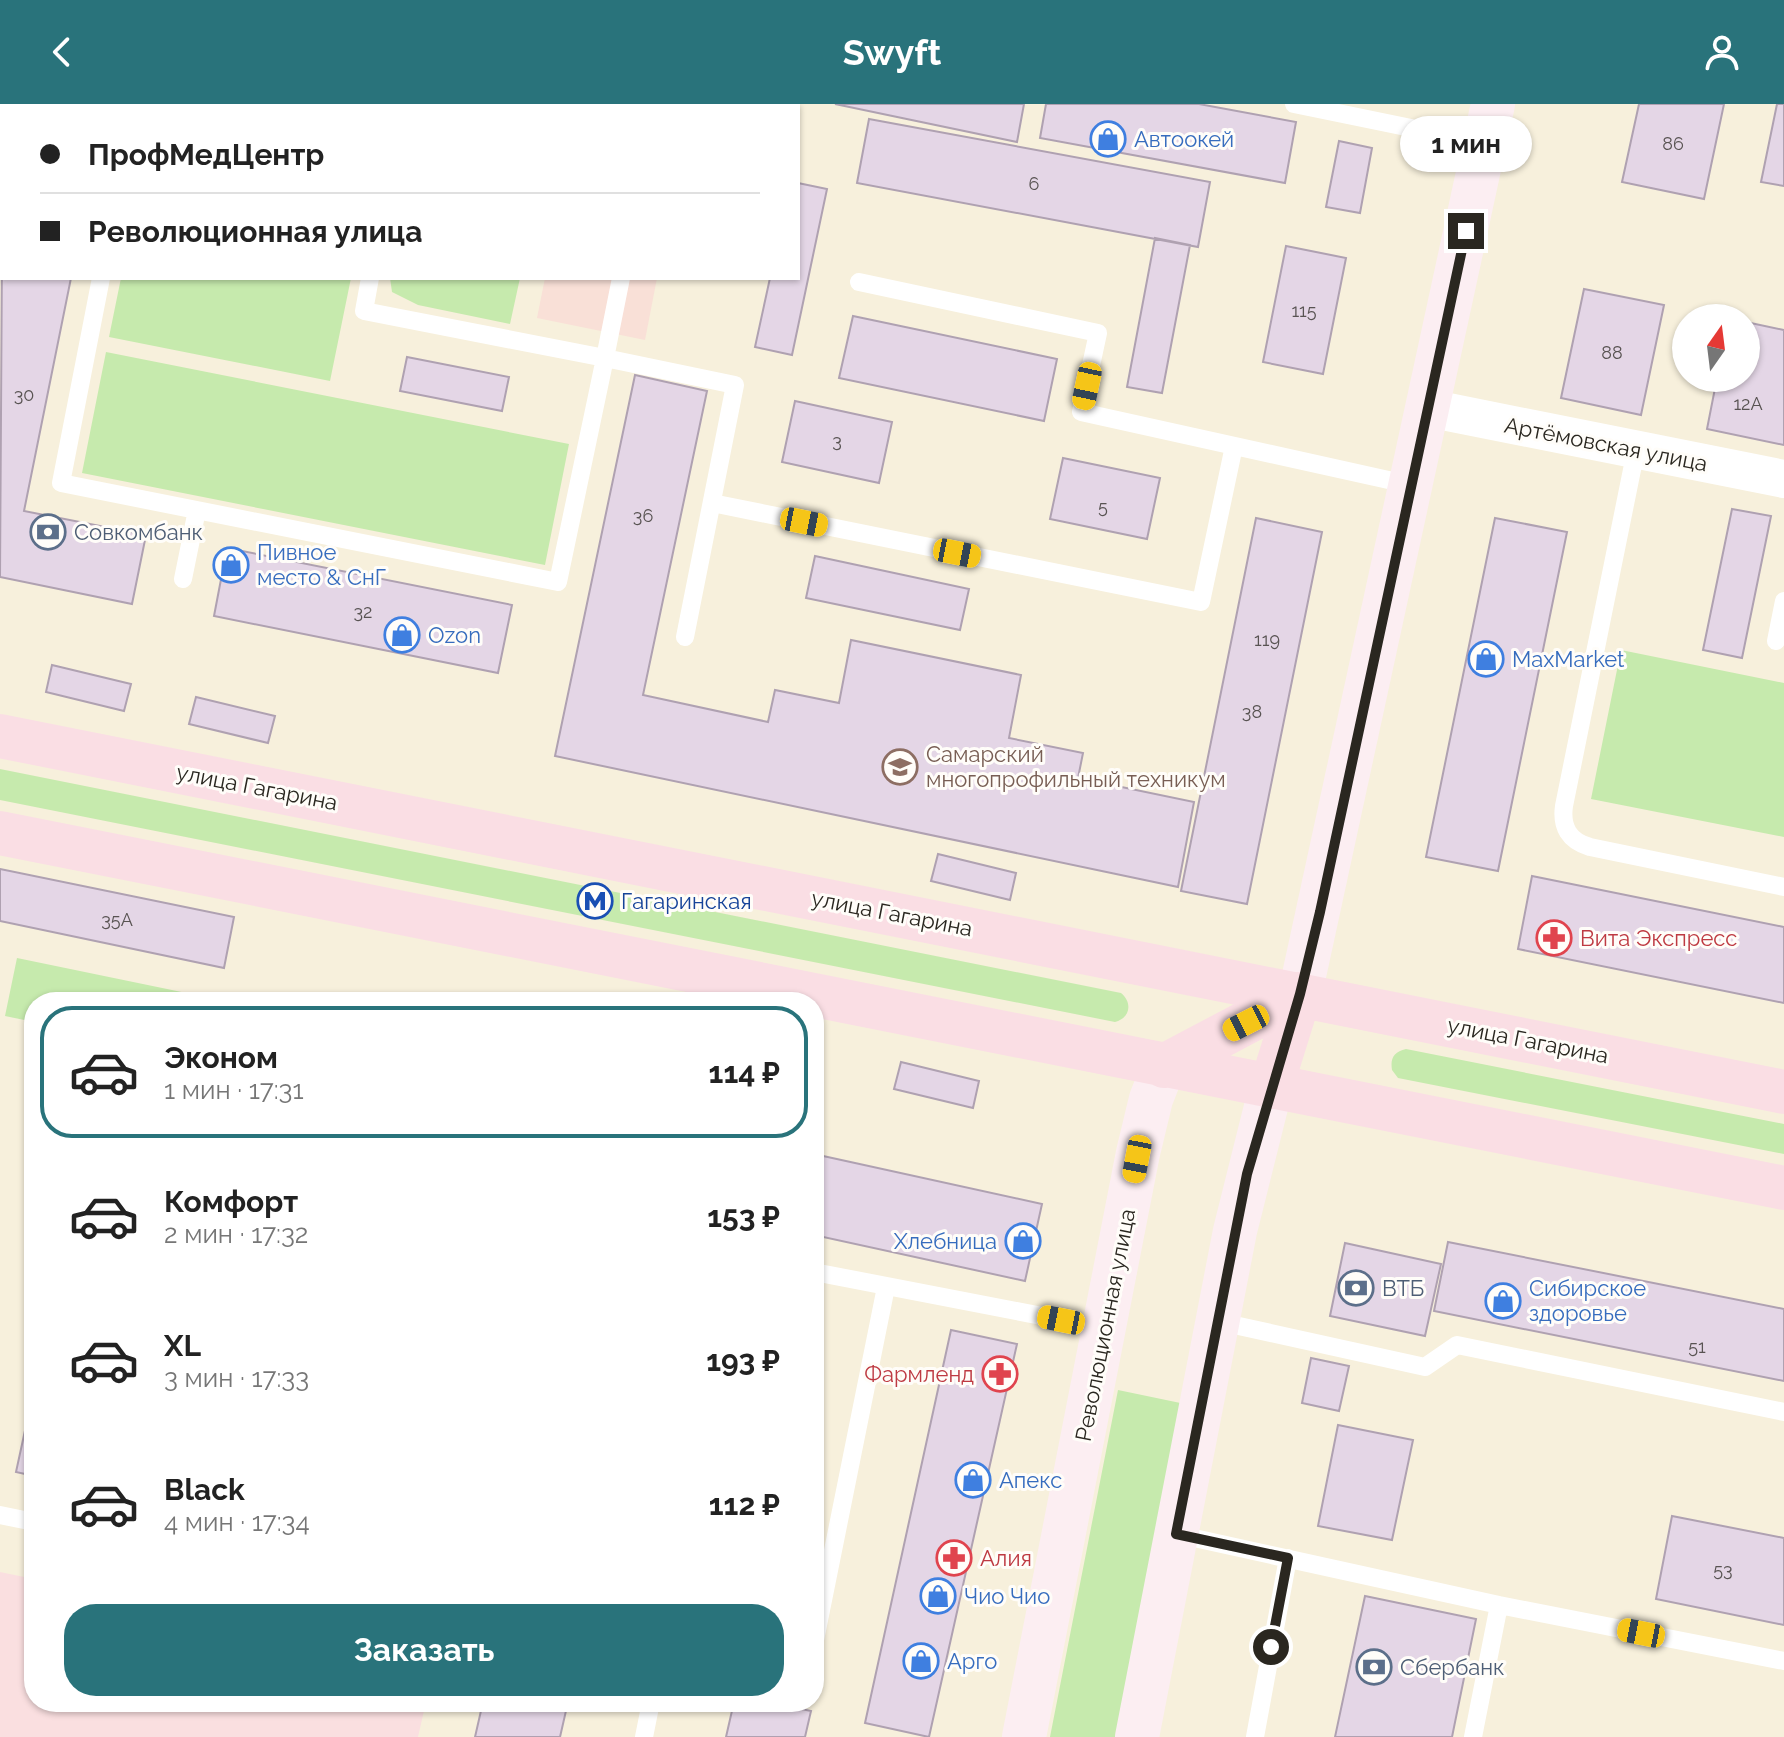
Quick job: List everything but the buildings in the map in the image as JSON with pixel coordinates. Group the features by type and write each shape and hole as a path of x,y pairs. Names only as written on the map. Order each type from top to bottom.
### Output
{"main road":[{"path":"1137,1737 1247,1174 1300,994 1488,124"},
{"name":"улица Гагарина","path":"0,736 1784,1092"},
{"path":"0,833 794,992"},
{"path":"1164,1066 1300,994"},
{"path":"824,998 1784,1188"},
{"name":"Революционная улица","path":"1024,1737 1144,1126 1164,1066"}],"street":[{"name":"Артёмовская улица","path":"1428,408 1784,479"}],"lane":[{"path":"1294,104 1488,124"},
{"path":"101,280 61,483 558,582 621,280"},
{"path":"370,280 364,311 735,385 685,637"},
{"path":"859,282 1098,333 1081,412 1411,485"},
{"path":"712,503 1201,602 1234,446"},
{"path":"1636,450 1564,806 1564,825 1574,840 1590,847 1784,887"},
{"path":"183,579 197,510"},
{"path":"1776,641 1784,601"},
{"path":"824,1274 1104,1328"},
{"path":"824,1595 886,1287"},
{"path":"1216,1321 1425,1367 1457,1345 1784,1412"},
{"path":"0,1515 24,1520"},
{"path":"1176,1534 1499,1605 1784,1661"},
{"path":"1255,1737 1288,1558"},
{"path":"1473,1737 1499,1605"},
{"path":"644,1737 649,1712"}],"shaded area":[{"path":"545,280 657,280 645,340 537,318"},
{"path":"0,1572 24,1577 24,1712 424,1712 418,1737 0,1737"}],"green space":[{"path":"121,280 351,280 330,381 109,337"},
{"path":"390,280 520,280 510,324 418,305 392,292"},
{"path":"106,352 569,444 545,565 82,473"},
{"path":"1621,650 1784,683 1784,837 1591,799"},
{"path":"0,769 1121,993 1127,1001 1128,1010 1124,1017 1115,1022 0,800"},
{"path":"17,958 182,992 24,992 24,1020 5,1016"},
{"path":"1406,1049 1784,1124 1784,1154 1398,1078 1392,1070 1392,1059"},
{"path":"1118,1390 1190,1405 1125,1737 1050,1737"}],"place":[{"name":"Автоокей","path":"1108,139"},
{"name":"Совкомбанк","path":"48,532"},
{"name":"Пивное место & СнГ","path":"231,565"},
{"name":"Ozon","path":"402,635"},
{"name":"MaxMarket","path":"1486,659"},
{"name":"Самарский многопрофильный техникум","path":"900,767"},
{"name":"Гагаринская","path":"595,901"},
{"name":"Вита Экспресс","path":"1554,938"},
{"name":"Хлебница","path":"1023,1241"},
{"name":"ВТБ","path":"1356,1288"},
{"name":"Сибирское здоровье","path":"1503,1301"},
{"name":"Фармленд","path":"1000,1374"},
{"name":"Апекс","path":"973,1480"},
{"name":"Алия","path":"954,1558"},
{"name":"Чио Чио","path":"938,1596"},
{"name":"Арго","path":"921,1661"},
{"name":"Сбербанк","path":"1374,1667"}],"route":[{"path":"1271,1647 1288,1558 1176,1534 1247,1174 1300,994 1320,912 1466,231"}]}
